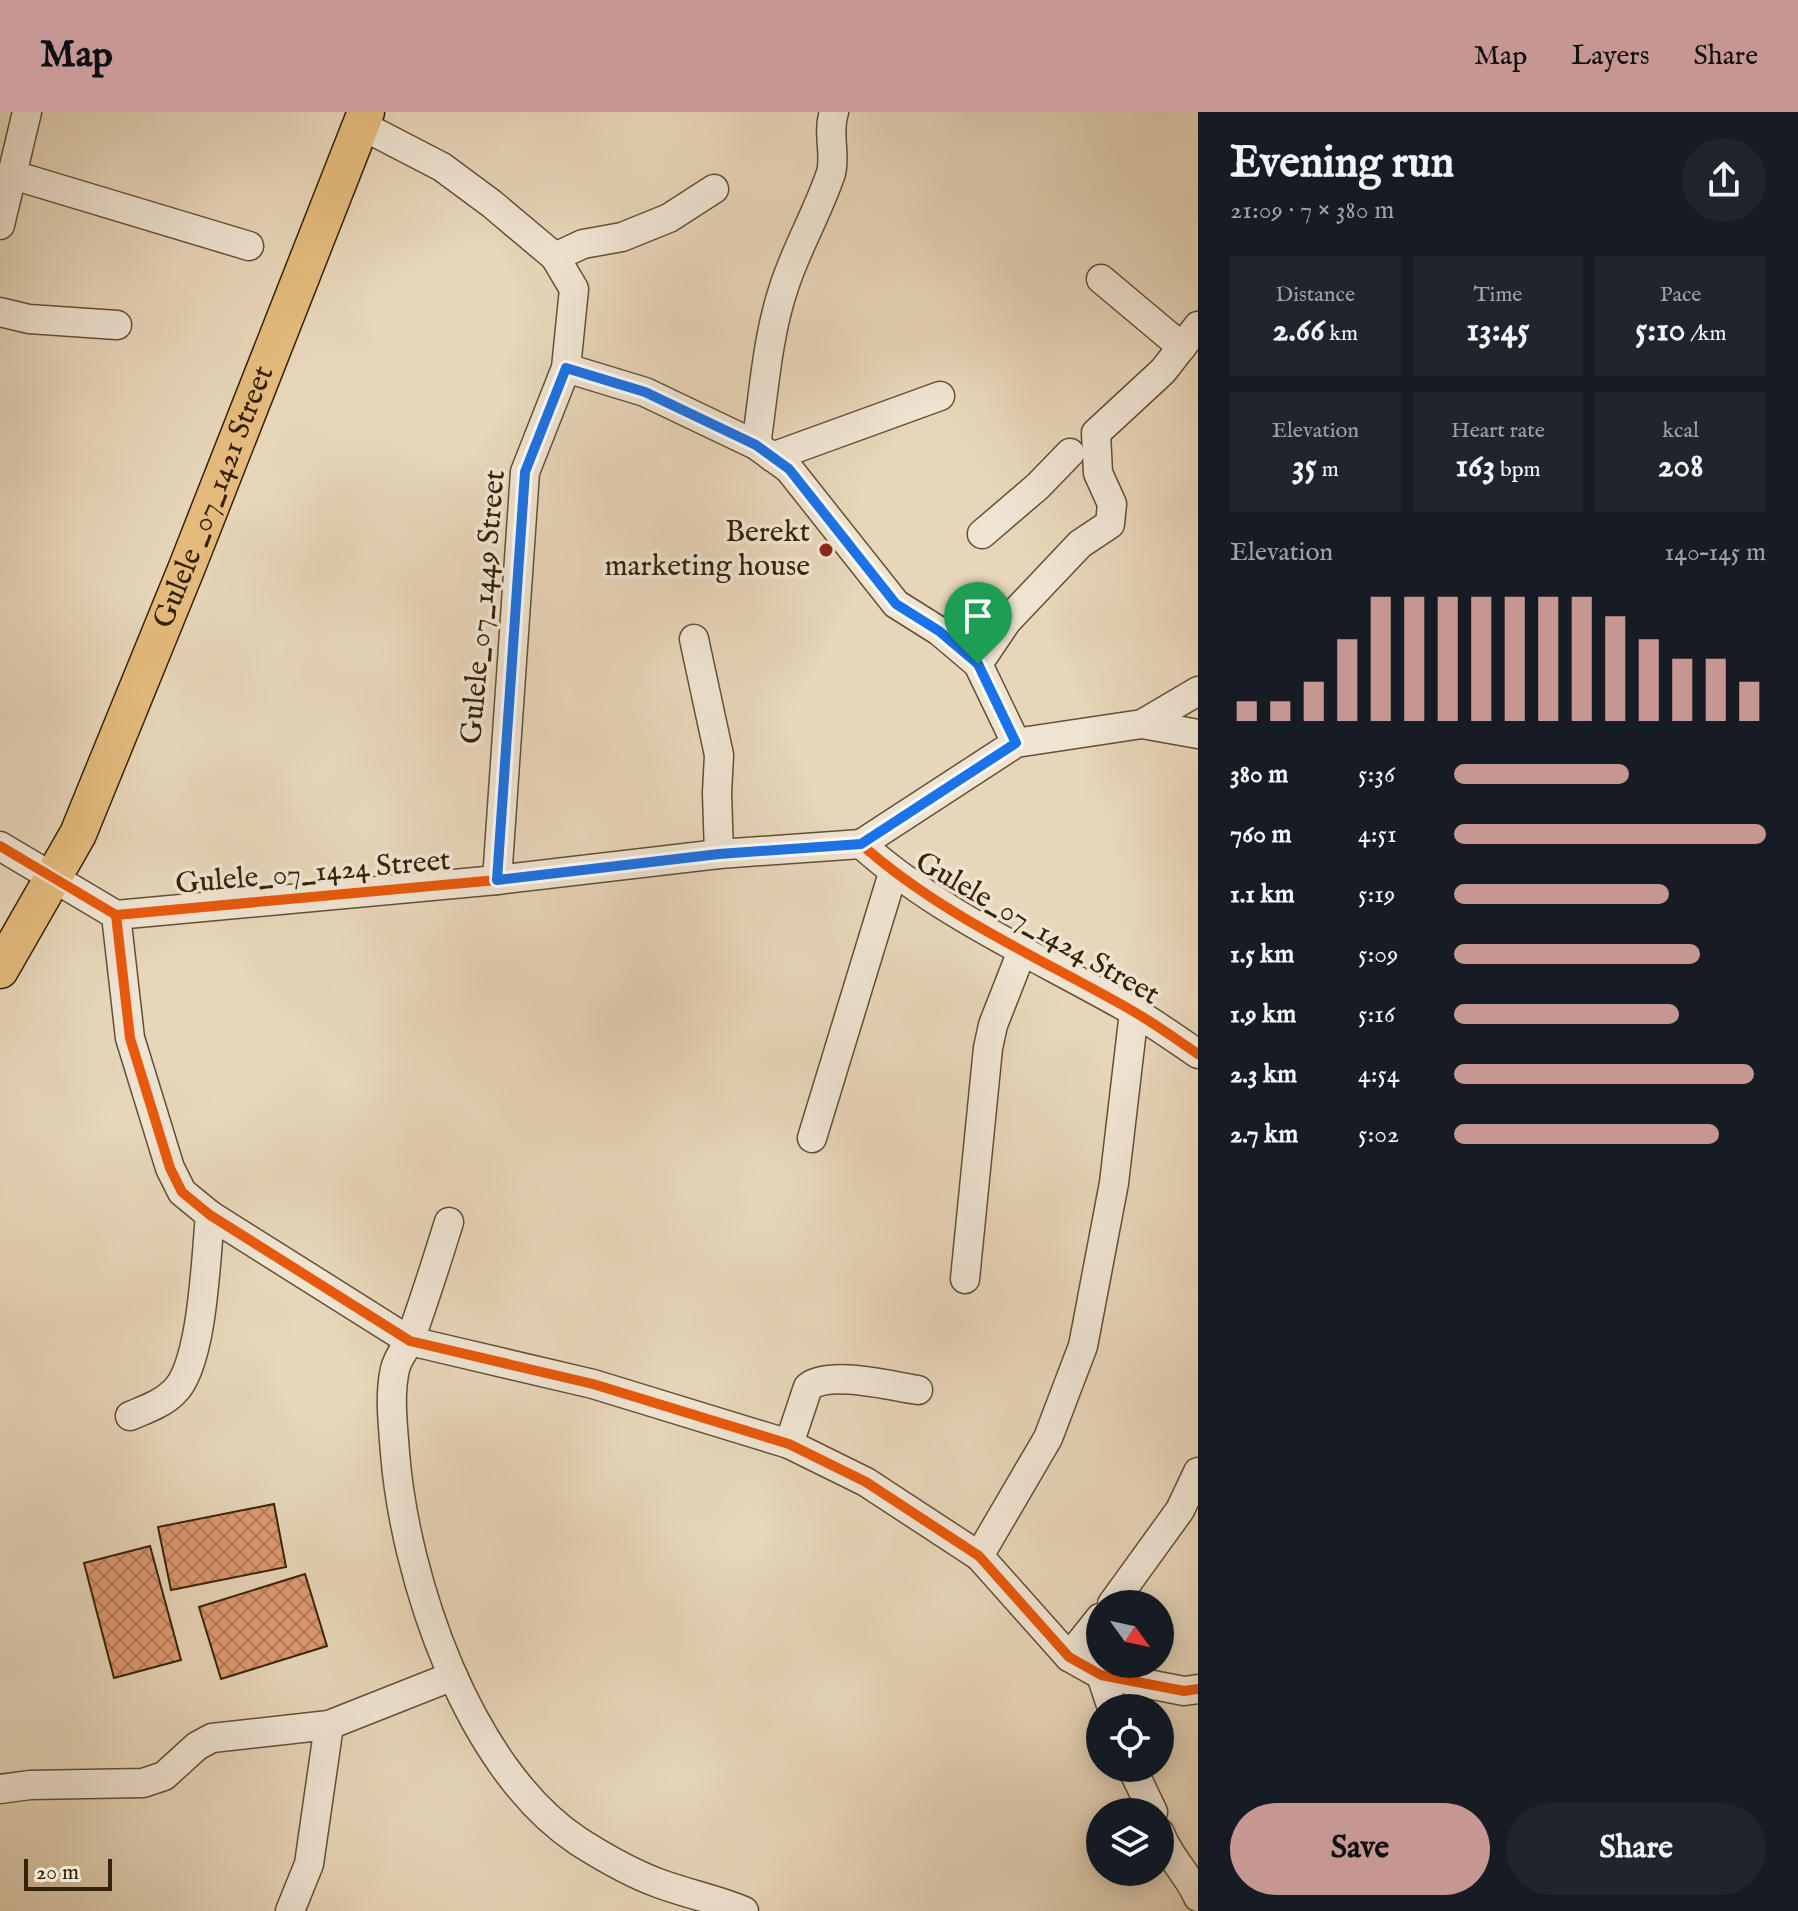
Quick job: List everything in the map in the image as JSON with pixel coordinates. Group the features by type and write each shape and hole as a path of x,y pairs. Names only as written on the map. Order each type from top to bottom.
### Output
{"main road":[{"name":"Gulele _07_1421 Street","path":"0,970 78,834 187,567 363,118"}],"street":[{"path":"764,451 773,327 784,286 810,230 832,169 830,127 834,112"},
{"name":"Gulele_07_1449 Street","path":"363,118 442,167 492,204 555,257 574,289 566,368 525,472 497,880"},
{"path":"0,225 13,175 16,120"},
{"path":"13,175 249,246"},
{"path":"555,257 583,244 622,237 657,223 714,189"},
{"path":"978,664 1007,621 1080,544 1110,524 1112,504 1098,473 1096,433 1163,371 1190,337 1101,279"},
{"path":"0,312 29,319 117,325"},
{"path":"566,368 645,392 764,451 789,469 896,604 939,631 978,664 1016,743"},
{"path":"764,451 940,396"},
{"path":"982,534 1038,486 1061,447 1098,473"},
{"path":"694,639 719,755 719,854"},
{"path":"1142,724 1198,691"},
{"path":"861,844 1016,743 1142,724 1198,734"},
{"name":"Gulele_07_1424 Street","path":"116,915 497,880 719,854 861,844 893,873 1022,951 1134,1012 1198,1054"},
{"path":"0,846 116,915 130,1038 170,1168 182,1192 210,1215 410,1341 593,1384 789,1444 866,1482 979,1556 1069,1657 1086,1667"},
{"path":"812,1138 893,873"},
{"path":"965,1279 988,1048 993,1025 1022,951"},
{"path":"979,1556 1048,1438 1083,1346 1114,1183 1134,1012"},
{"path":"130,1416 159,1404 177,1391 195,1351 210,1215"},
{"path":"449,1222 410,1341 395,1369 392,1409 399,1497 417,1577 441,1649 507,1771 522,1791 576,1839 658,1883 744,1911"},
{"path":"789,1444 808,1387 816,1381 832,1378 918,1390"},
{"path":"1122,1590 1180,1510 1198,1472"},
{"path":"1069,1657 1086,1636"},
{"path":"0,1789 30,1785 143,1783 164,1776 197,1746 212,1738 329,1725 453,1676"},
{"path":"1117,1678 1184,1691 1198,1689"},
{"path":"290,1911 309,1864 329,1725"},
{"path":"1174,1855 1198,1897"}],"building":[{"path":"274,1504 286,1567 171,1590 158,1527"},
{"path":"150,1546 181,1660 114,1678 84,1563"},
{"path":"305,1574 327,1646 221,1679 199,1607"}],"cycle path":[{"path":"0,846 116,915 497,880 719,854 861,844 891,869 957,914 1131,1010 1198,1054"},
{"path":"116,915 130,1038 170,1168 182,1192 210,1215 410,1341 593,1384 789,1444 866,1482 979,1556 1069,1657 1101,1675 1184,1691 1198,1689"}],"place":[{"name":"Berekt marketing house","path":"826,550"}],"route":[{"path":"566,368 645,392 756,445 789,469 896,604 939,631 978,664 1016,743 861,844 719,854 497,880 525,472 566,368"}]}
